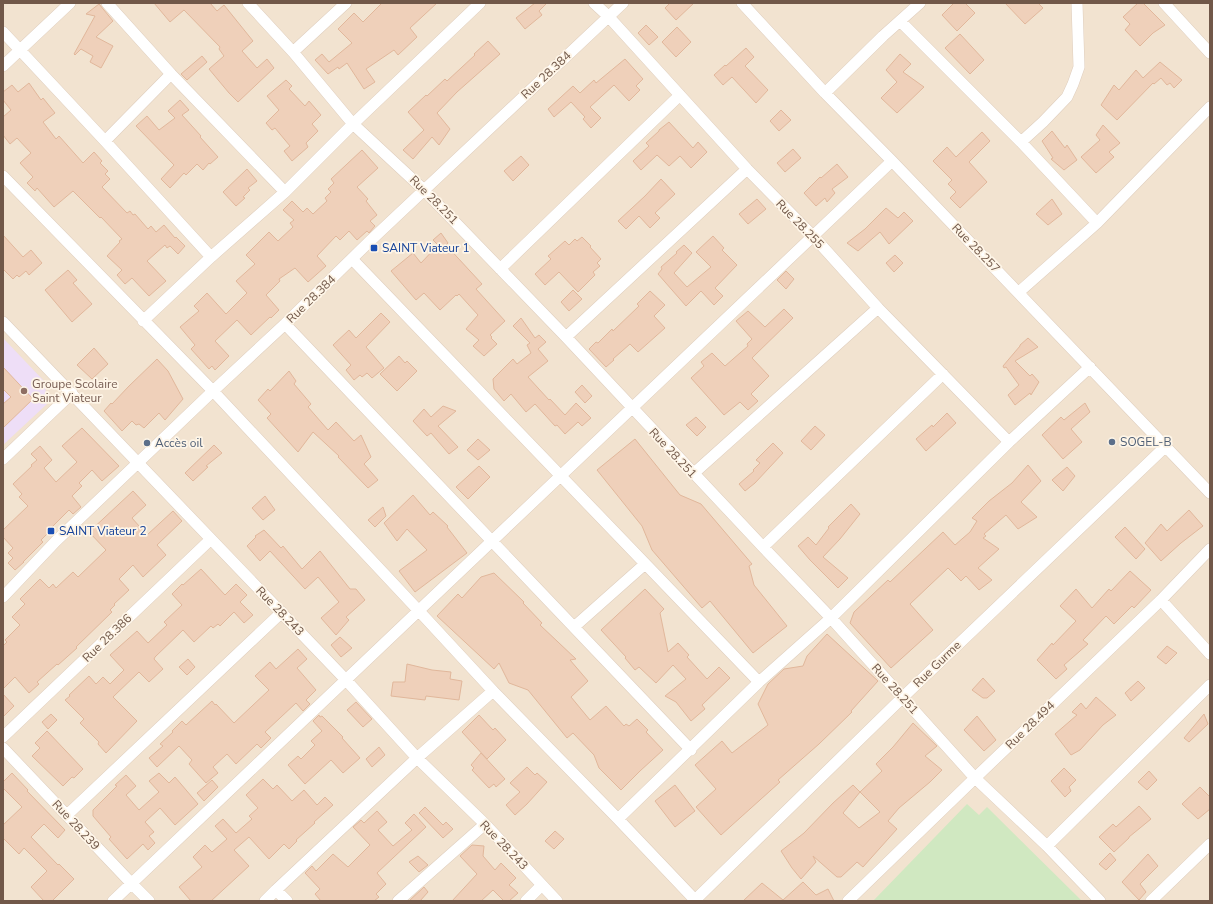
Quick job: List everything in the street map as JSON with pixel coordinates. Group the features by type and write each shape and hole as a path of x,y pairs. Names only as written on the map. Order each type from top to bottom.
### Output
{"street":[{"path":"3,66 70,3"},
{"path":"107,3 171,74 285,192"},
{"name":"Rue 28.251","path":"248,3 293,52 353,124 424,190 566,337 693,474 831,618 975,778 1047,846 1100,901"},
{"path":"293,52 346,3"},
{"path":"143,321 211,256 285,192 353,124 480,3"},
{"name":"Rue 28.255","path":"594,3 608,16 747,169 813,236 878,308 1009,442"},
{"name":"Rue 28.384","path":"3,597 56,541 139,463 212,391 285,324 424,190 623,3"},
{"name":"Rue 28.257","path":"742,3 825,93 1019,292 1210,493"},
{"path":"825,93 920,3"},
{"path":"1021,142 1067,97 1073,84 1079,67 1076,3"},
{"path":"1164,3 1210,54"},
{"path":"900,21 1021,142 1097,222"},
{"path":"3,32 211,256"},
{"path":"105,141 171,74"},
{"path":"500,269 680,95"},
{"path":"1019,292 1097,222 1210,108"},
{"path":"113,901 892,161"},
{"path":"566,337 747,169"},
{"path":"3,176 212,391 493,691 618,819 695,901"},
{"path":"352,259 759,682"},
{"path":"693,474 878,308"},
{"name":"Rue 28.243","path":"3,322 282,612 417,758 485,824 557,901"},
{"path":"285,324 690,750"},
{"path":"618,819 759,682 831,618 1009,442 1090,367"},
{"path":"762,547 943,374"},
{"path":"3,459 72,393"},
{"name":"Rue Gurme","path":"695,901 902,698 1166,446"},
{"name":"Rue 28.386","path":"3,737 212,539"},
{"name":"Rue 28.494","path":"848,901 1161,600 1210,549"},
{"path":"574,627 645,564"},
{"path":"1161,600 1210,654"},
{"path":"67,816 282,612"},
{"path":"1047,846 1210,685"},
{"path":"265,901 417,758 493,691"},
{"name":"Rue 28.239","path":"3,748 149,901"},
{"path":"398,901 485,824"},
{"path":"1151,901 1210,844"},
{"path":"526,901 542,885"},
{"path":"276,890 287,901"}],"shaded area":[{"path":"3,3 1210,3 1210,901 3,901"},
{"name":"Groupe Scolaire Saint Viateur","path":"3,338 44,381 47,404 3,445"}],"green space":[{"path":"967,804 979,815 987,807 1082,901 873,901"}],"building":[{"path":"154,3 210,3 217,11 224,5 253,41 242,51 257,68 267,59 274,68 238,102 209,69 224,56 219,49 220,47 184,10 170,22"},
{"path":"382,3 437,3 410,28 417,37 398,55 394,50 366,69 375,82 364,89 347,63 328,74 315,60 322,54 329,62 352,43 338,29 354,13 363,22"},
{"path":"535,3 547,3 539,11 542,15 525,29 516,18"},
{"path":"670,3 694,3 676,20 665,8"},
{"path":"954,3 965,3 975,13 957,31 942,15"},
{"path":"1005,3 1038,3 1043,8 1025,24"},
{"path":"1138,3 1143,3 1165,25 1153,33 1140,46 1125,30 1130,24 1123,17"},
{"path":"99,4 113,21 96,37 113,46 101,68 90,62 93,56 81,49 75,55 74,54 95,16 86,14"},
{"path":"646,25 658,37 649,45 638,33"},
{"path":"677,27 691,42 676,57 662,42"},
{"path":"960,34 984,60 970,74 945,48"},
{"path":"488,41 500,54 457,92 437,113 450,129 439,145 432,137 413,159 403,150 424,130 408,112 445,79 447,81"},
{"path":"746,48 754,57 745,66 768,90 756,103 732,77 723,85 714,75"},
{"path":"900,54 911,64 903,72 924,87 897,113 881,98 897,82 886,70"},
{"path":"202,56 207,62 187,80 181,74"},
{"path":"625,59 643,79 636,86 640,90 629,101 614,85 590,107 601,118 591,128 583,119 585,117 571,102 554,117 548,109 573,86 580,93 594,80 596,83"},
{"path":"1160,62 1182,80 1174,88 1170,83 1167,85 1161,78 1154,84 1153,83 1117,120 1101,105 1114,85 1119,90 1136,70 1143,78"},
{"path":"286,80 292,86 289,89 305,106 309,101 321,115 312,124 318,131 306,143 308,147 292,161 284,151 290,146 275,128 272,130 266,123 279,110 267,96"},
{"path":"29,83 41,100 43,98 55,113 43,122 56,139 59,136 83,163 94,152 102,161 100,163 108,171 105,174 110,179 102,187 127,213 130,211 133,215 135,214 148,229 151,226 156,232 164,225 175,238 176,237 185,246 178,254 170,246 167,248 165,245 147,261 166,281 149,296 132,278 125,284 117,275 122,270 107,256 122,239 73,191 54,207 37,188 35,191 27,183 33,177 20,163 31,153 17,138 10,144 3,135 3,117 11,110 3,100 3,92 12,85 18,92"},
{"path":"180,100 189,110 182,115 218,157 210,164 209,163 203,170 197,164 186,175 184,173 170,188 161,179 174,165 136,126 147,116 159,130 175,118 168,111"},
{"path":"781,110 791,120 779,131 770,121"},
{"path":"669,122 693,148 698,142 707,152 691,168 680,156 669,166 657,155 641,170 633,161 649,146 646,143"},
{"path":"1103,125 1120,143 1109,152 1114,157 1096,173 1081,157 1100,140 1096,135"},
{"path":"1052,131 1065,148 1067,145 1077,160 1064,170 1051,159 1053,158 1042,141"},
{"path":"982,132 990,141 969,162 987,182 960,208 950,198 956,192 948,184 952,180 933,161 947,147 956,157"},
{"path":"793,149 801,158 785,172 777,163"},
{"path":"362,150 378,168 357,187 368,199 366,201 377,215 370,221 375,226 369,233 367,231 357,240 349,231 340,240 336,236 317,256 326,266 308,282 295,268 279,279 280,281 266,295 279,310 251,335 237,320 215,341 229,356 215,370 212,366 209,369 191,349 195,345 180,327 199,311 194,306 207,293 226,314 247,293 236,281 255,264 246,255 269,232 278,241 293,227 290,223 294,220 283,210 292,201 303,212 307,208 313,214 327,201 325,198 331,192 328,189 334,183 331,179"},
{"path":"521,156 529,165 513,181 504,171"},
{"path":"837,164 848,177 832,189 835,193 827,202 825,198 816,206 804,193 820,177 821,178"},
{"path":"247,169 257,181 248,188 250,190 243,197 245,198 236,206 223,192"},
{"path":"661,179 675,194 655,213 660,218 650,228 639,216 626,229 618,221"},
{"path":"757,199 766,209 748,224 739,214"},
{"path":"1052,199 1062,214 1048,225 1036,214"},
{"path":"886,208 898,218 904,212 913,221 889,244 880,232 858,251 847,243 865,229"},
{"path":"441,233 448,243 446,245 482,284 476,289 505,321 490,335 497,344 484,356 473,346 479,340 466,329 478,315 459,294 440,310 424,293 416,300 391,271 413,253 421,263 438,245 433,240"},
{"path":"3,235 23,257 31,250 42,263 29,275 26,271 19,277 17,275 13,279 3,269"},
{"path":"713,236 724,248 722,250 737,265 715,288 723,296 714,305 701,291 686,306 658,274 662,269 661,267 684,245 692,253 674,273 687,287 711,267 696,252"},
{"path":"582,237 601,259 597,263 600,266 593,272 595,275 578,292 559,272 545,285 535,274 551,259 548,256 565,241 569,245 575,239 577,241"},
{"path":"895,255 903,263 894,272 886,263"},
{"path":"68,270 77,280 73,283 92,304 72,322 45,290"},
{"path":"786,271 794,279 786,289 777,280"},
{"path":"573,290 582,299 569,311 561,302"},
{"path":"650,291 665,305 654,316 665,328 638,352 630,344 606,367 589,349 596,342 598,343 612,329 613,331 639,306 637,304"},
{"path":"784,309 793,318 752,358 769,376 751,394 758,401 748,410 740,402 724,415 691,378 704,366 701,362 712,353 725,366 748,346 747,344 752,339 736,321 748,311 765,327"},
{"path":"381,313 390,322 366,347 384,368 372,378 367,373 362,377 360,375 354,380 346,370 351,365 333,345 349,330 356,338"},
{"path":"521,318 535,338 539,335 546,342 538,349 548,361 528,377 565,415 576,403 591,418 582,426 578,422 565,434 557,425 555,426 535,404 526,412 511,394 504,401 494,389 493,379 513,359 517,364 531,353 527,345 530,343 513,326"},
{"path":"1028,338 1038,347 1015,361 1030,376 1032,374 1039,382 1031,395 1030,393 1015,405 1008,395 1019,385 1006,367 1004,368 1003,366 1020,345"},
{"path":"94,348 108,364 92,379 77,365"},
{"path":"399,356 405,363 407,361 417,371 397,391 380,374"},
{"path":"157,359 168,371 183,399 165,420 159,413 144,428 139,424 136,425 132,421 122,431 104,411"},
{"path":"3,367 33,399 3,428 3,404 11,397 3,389"},
{"path":"289,371 296,381 294,384 311,404 308,407 328,430 336,422 354,441 361,435 371,457 364,464 378,480 368,488 338,457 339,456 313,432 298,452 267,418 271,414 258,400 268,389 270,391"},
{"path":"582,385 592,396 585,403 575,392"},
{"path":"1085,403 1090,412 1071,429 1082,442 1063,459 1042,435 1061,417 1064,420"},
{"path":"443,406 456,411 438,426 458,447 449,454 431,433 427,436 413,421 424,409 431,417"},
{"path":"947,413 956,423 926,451 916,439 932,425 933,427"},
{"path":"696,417 706,427 697,436 686,425"},
{"path":"815,426 825,435 811,450 801,441"},
{"path":"82,428 119,466 102,481 92,470 79,483 82,486 72,496 81,507 73,514 69,510 49,530 50,531 41,540 43,542 15,570 8,563 13,558 8,553 13,548 3,537 3,530 28,506 19,497 22,494 13,484 37,460 31,454 40,446 52,460 44,468 56,482 77,462 62,446"},
{"path":"478,439 490,450 478,460 467,450"},
{"path":"635,439 680,495 701,504 752,564 749,566 754,585 787,626 753,653 710,601 702,608 652,550 642,526 597,470"},
{"path":"773,443 783,453 755,483 745,491 739,484 754,471 753,470 760,463 756,460"},
{"path":"214,445 222,453 206,466 208,467 193,481 185,473"},
{"path":"1028,465 1041,481 1021,502 1037,517 1018,529 1006,515 984,534 986,536 983,538 999,549 978,568 992,580 979,590 966,576 961,581 948,568 910,604 933,630 891,668 850,623 854,612 888,580 890,582 943,532 955,545 970,532 977,521 972,518 989,501 1012,483"},
{"path":"479,466 490,477 468,499 456,487"},
{"path":"1067,467 1075,476 1063,491 1052,480"},
{"path":"133,491 146,505 132,518 147,535 173,511 182,521 157,545 166,555 143,577 133,565 119,579 129,590 114,604 115,605 110,610 112,612 76,647 77,648 37,682 39,684 29,693 15,677 3,689 3,646 7,642 5,640 20,625 12,617 25,604 20,599 40,579 49,588 53,584 56,588 73,572 78,577 106,550 89,532"},
{"path":"413,495 430,515 433,512 448,526 447,527 467,553 415,592 399,571 427,550 407,529 397,541 384,523"},
{"path":"265,496 275,510 263,520 252,508"},
{"path":"851,504 860,514 823,557 848,578 838,588 798,546 808,537 816,545 829,528 828,527"},
{"path":"383,507 386,516 375,527 368,520"},
{"path":"1189,510 1203,526 1161,561 1145,543 1161,524 1167,531"},
{"path":"1125,527 1145,549 1136,559 1115,537"},
{"path":"264,530 281,548 283,546 302,569 320,551 350,589 356,589 365,600 346,617 349,620 336,635 321,618 339,602 318,577 305,589 270,551 260,561 247,546 256,537 255,536"},
{"path":"201,569 225,595 236,584 247,595 240,602 253,615 244,623 234,612 220,626 218,624 213,628 211,626 194,642 183,630 155,657 154,659 163,669 149,682 139,672 113,697 137,721 106,753 98,744 99,742 80,723 84,719 65,700 89,676 96,684 103,677 110,684 124,670 110,655 137,631 148,643 167,625 164,622 182,605 172,594"},
{"path":"1130,571 1151,590 1134,608 1132,606 1114,624 1106,616 1083,640 1088,644 1064,665 1067,669 1056,679 1037,660 1052,643 1053,645 1076,621 1060,606 1076,589 1092,608 1109,589 1111,591"},
{"path":"494,573 524,602 523,603 542,623 540,625 576,659 570,660 588,681 571,697 590,720 606,706 624,726 626,724 629,726 637,719 648,730 646,732 663,750 621,790 599,768 594,755 573,733 567,738 528,690 509,683 499,663 494,669 437,616 458,594 462,598 481,577"},
{"path":"645,589 664,609 660,613 668,652 678,643 689,655 687,657 707,679 719,667 730,678 702,705 705,709 691,721 676,702 665,696 686,679 673,665 656,683 639,667 635,670 625,658 626,657 601,630"},
{"path":"827,634 878,681 851,711 852,712 819,744 778,780 780,782 721,835 696,807 716,789 695,765 722,741 732,753 768,725 758,704 768,684 784,669 803,666 807,656"},
{"path":"340,637 352,648 341,657 331,645"},
{"path":"1167,646 1177,653 1166,664 1157,657"},
{"path":"298,649 307,659 297,668 316,690 306,700 310,704 303,711 296,703 265,732 271,738 261,748 257,744 236,764 227,754 213,767 218,773 206,783 189,764 192,760 179,746 157,767 149,758 163,746 160,744 182,721 186,725 212,701 234,723 269,690 255,676 270,662 276,669"},
{"path":"188,659 195,667 187,675 179,667"},
{"path":"407,664 432,670 451,672 450,679 462,681 459,700 426,696 425,700 391,696 393,682 405,682"},
{"path":"983,678 995,691 987,698 983,698 972,690"},
{"path":"1138,681 1145,688 1131,701 1125,693"},
{"path":"3,694 14,706 3,717"},
{"path":"1096,697 1116,715 1103,725 1080,750 1071,755 1055,734 1077,715 1072,712 1081,703 1086,709"},
{"path":"356,702 372,719 363,727 347,710"},
{"path":"51,714 57,720 48,729 42,722"},
{"path":"1204,714 1208,724 1189,742 1184,738"},
{"path":"319,715 320,717 322,716 343,737 342,738 360,758 343,773 331,760 305,784 288,765 298,756 301,759 315,745 311,741 322,731 313,721"},
{"path":"479,715 493,730 495,728 506,740 487,759 462,732"},
{"path":"977,716 996,740 984,751 964,730"},
{"path":"913,723 937,746 925,756 942,770 899,808 888,821 897,829 863,867 857,862 841,877 837,877 813,856 816,862 801,879 781,851 804,833 853,785 860,792 882,771 876,764 893,747","holes":["860,792 880,812 859,828 843,813"]},
{"path":"47,731 83,769 63,786 32,756 40,748 35,743"},
{"path":"379,747 385,755 372,767 366,759"},
{"path":"481,753 505,779 496,787 494,784 489,788 472,770 474,768 471,765"},
{"path":"527,767 535,775 537,773 547,782 515,815 506,805 520,792 510,783"},
{"path":"1064,768 1076,780 1069,787 1071,791 1065,797 1051,781"},
{"path":"1149,771 1157,780 1147,790 1138,782"},
{"path":"12,773 28,790 27,791 65,830 58,838 44,824 31,837 74,879 52,901 44,901 31,887 47,871 24,848 19,854 3,838 3,825 22,807 3,788 3,782"},
{"path":"159,773 169,783 175,777 198,804 175,825 160,808 145,822 154,832 149,836 155,843 148,850 143,844 127,859 109,839 111,837 93,816 93,810 126,775 136,786 126,795 139,810 159,792 149,781"},
{"path":"263,779 273,789 277,785 292,801 304,790 317,805 325,797 333,805 296,840 297,841 289,849 284,844 269,859 249,837 234,850 249,866 211,901 191,901 179,887 202,867 193,857 205,845 212,852 227,839 215,826 223,819 236,833 252,819 249,816 258,808 246,795"},
{"path":"212,780 218,787 204,801 197,793"},
{"path":"675,785 695,811 675,827 655,801"},
{"path":"1200,787 1210,797 1210,809 1198,819 1182,804"},
{"path":"1139,806 1151,819 1129,837 1114,852 1099,837 1113,824 1116,827"},
{"path":"425,807 443,825 446,822 453,829 443,838 419,813"},
{"path":"377,811 387,822 378,830 393,846 412,830 405,823 414,814 426,827 377,873 386,884 376,894 379,897 374,901 321,901 315,894 320,889 305,873 312,866 316,871 333,854 348,867 370,845 353,827 361,820 364,823"},
{"path":"555,831 564,839 554,849 545,841"},
{"path":"472,845 484,846 483,856 495,870 501,863 516,878 509,885 518,893 509,901 504,901 493,890 481,901 452,901 477,874 460,856"},
{"path":"1110,853 1116,860 1106,870 1099,864"},
{"path":"1148,854 1158,866 1140,884 1146,892 1139,900 1122,882"},
{"path":"418,856 428,865 419,872 409,862"},
{"path":"803,882 816,895 828,889 834,901 743,901 762,883 783,900"},
{"path":"424,887 428,892 420,901 409,901"}],"place":[{"name":"SAINT Viateur 1","path":"374,248"},
{"name":"Groupe Scolaire Saint Viateur","path":"24,391"},
{"name":"SOGEL-B","path":"1112,442"},
{"name":"Accès oil","path":"147,443"},
{"name":"SAINT Viateur 2","path":"51,531"}]}
